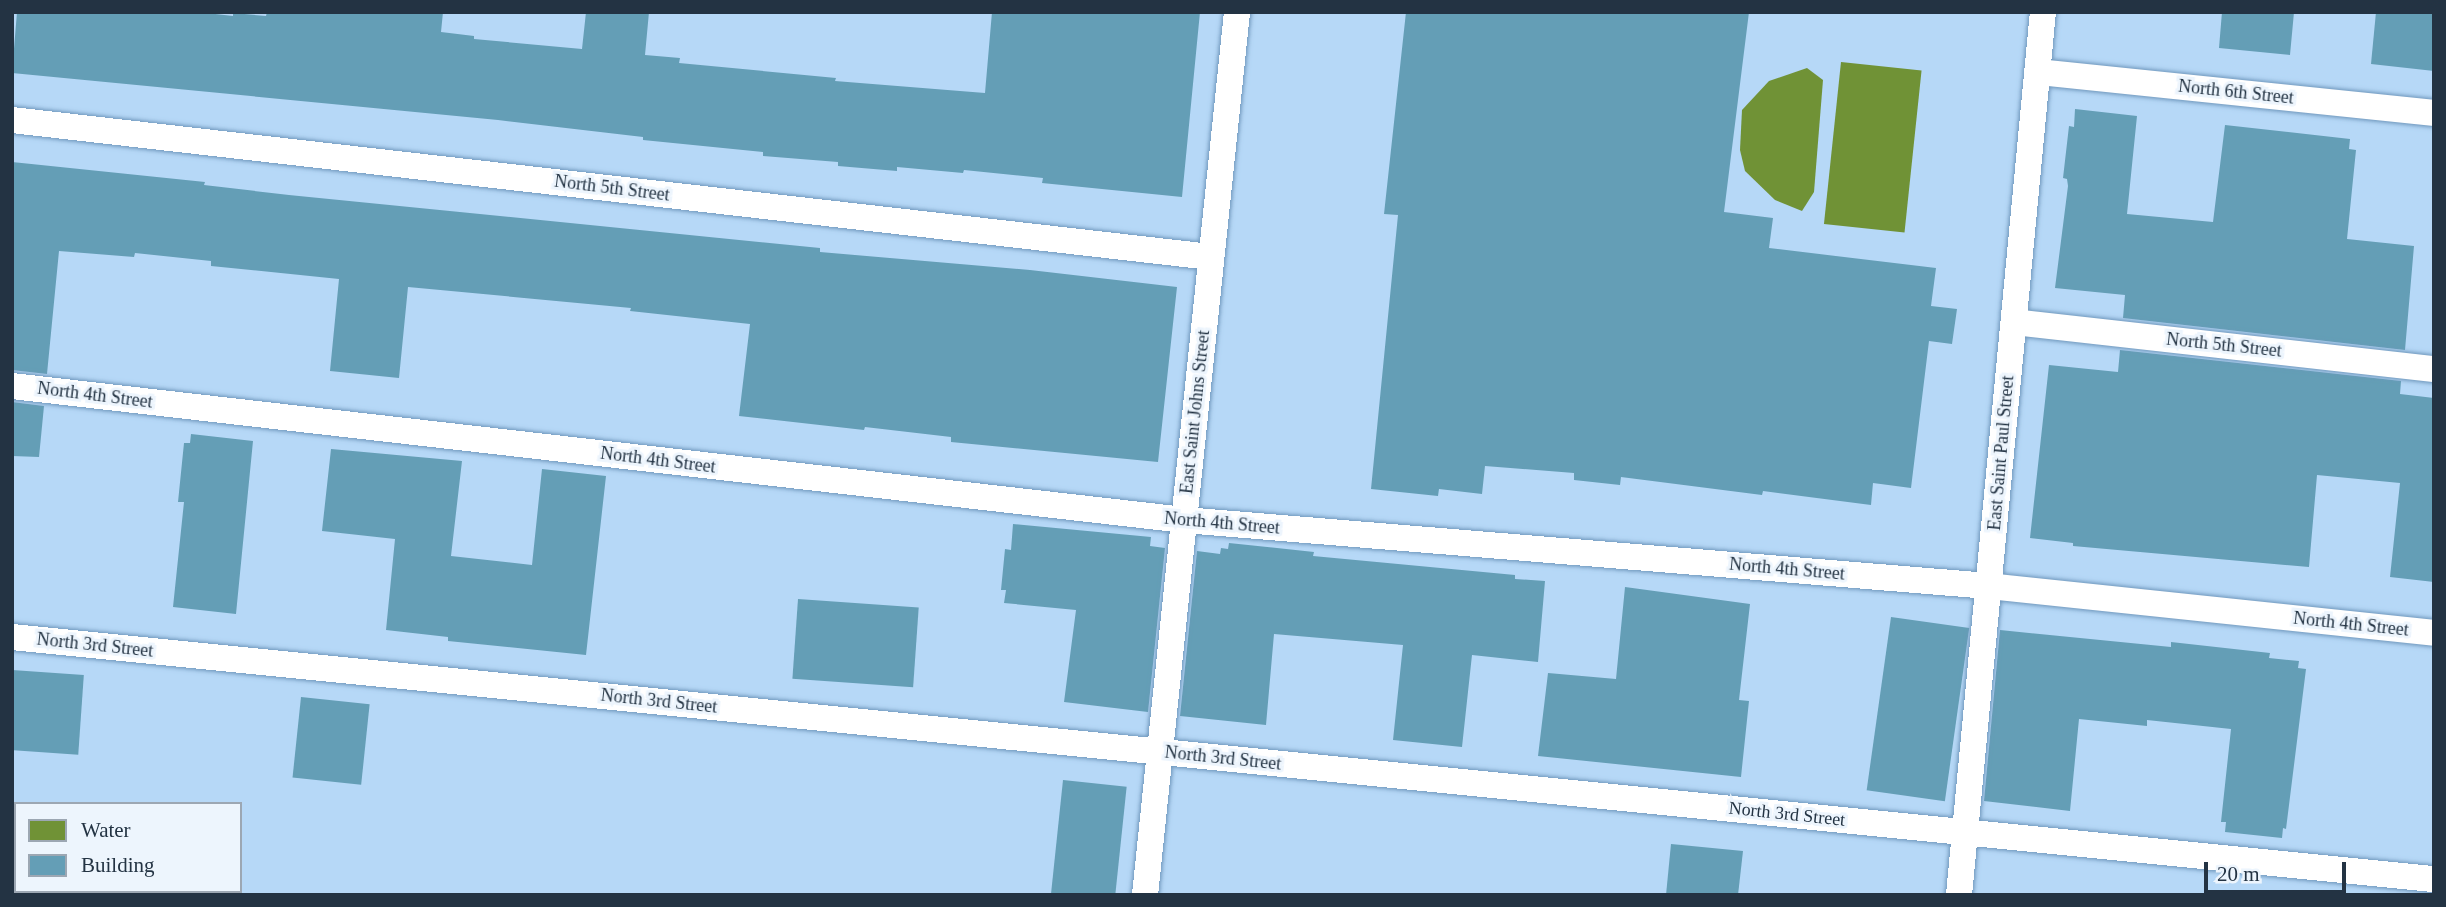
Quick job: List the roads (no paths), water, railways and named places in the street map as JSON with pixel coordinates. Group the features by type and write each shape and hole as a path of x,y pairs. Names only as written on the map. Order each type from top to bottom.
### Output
{"lane":[{"name":"East Saint Johns Street","path":"1146,895 1237,12"},
{"name":"East Saint Paul Street","path":"1959,895 2043,12"},
{"name":"North 6th Street","path":"2038,72 2434,113"},
{"name":"North 5th Street","path":"12,120 1211,257"},
{"name":"North 5th Street","path":"2014,322 2434,369"},
{"name":"North 4th Street","path":"12,386 1184,520 1988,586 2434,633"},
{"name":"North 3rd Street","path":"12,637 2434,879"}],"water":[{"path":"1841,62 1922,70 1905,233 1824,224"},
{"path":"1807,68 1823,80 1814,192 1802,211 1775,200 1745,171 1740,150 1742,110 1769,81"}]}
